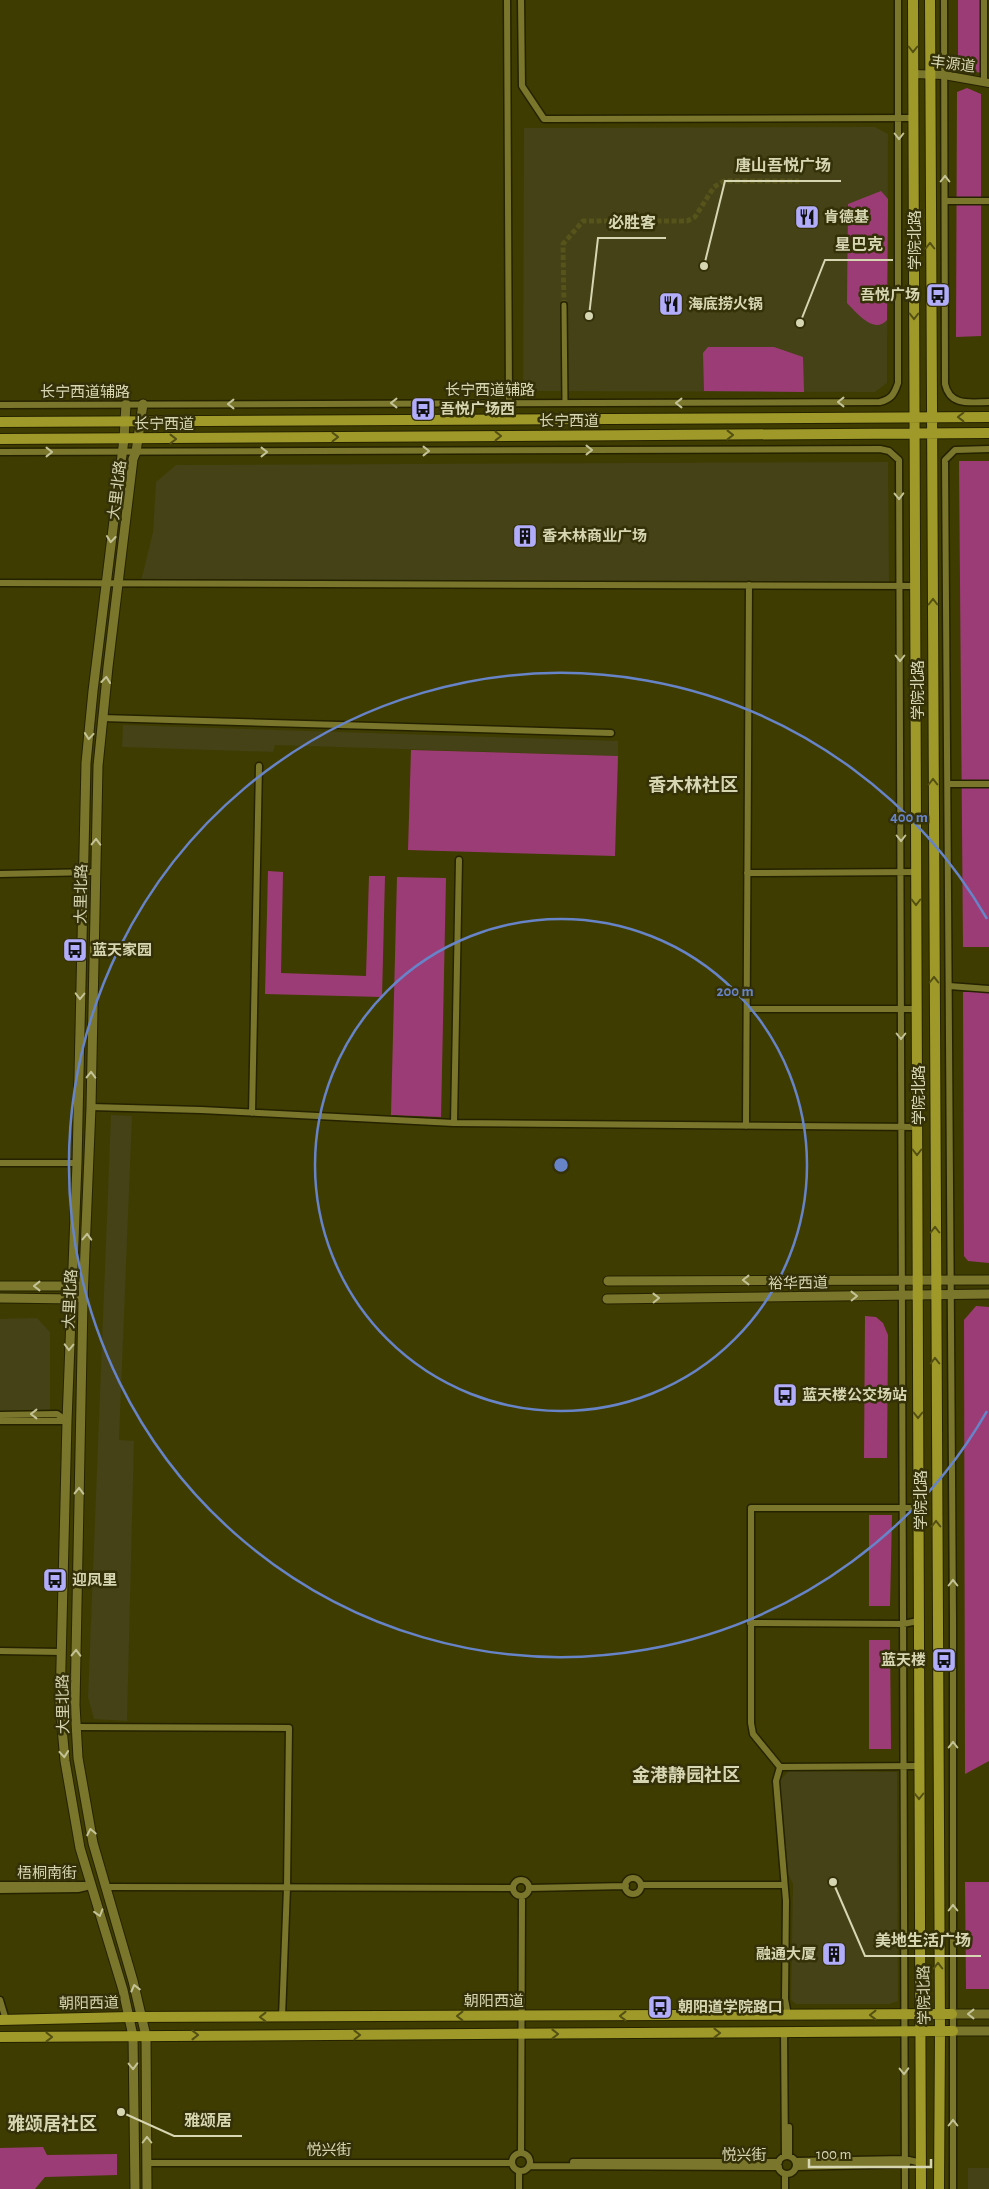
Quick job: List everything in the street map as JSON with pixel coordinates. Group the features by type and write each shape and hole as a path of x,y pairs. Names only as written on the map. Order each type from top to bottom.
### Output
{"main road":[{"name":"学院北路","path":"913,0 918,1621 922,2015 921,2189"},
{"name":"学院北路","path":"930,0 940,2031 938,2189"},
{"name":"大里北路","path":"126,404 124,439 86,763 77,1163 67,1421 60,1705 65,1761 80,1848 123,1990 133,2036 135,2189"},
{"name":"大里北路","path":"144,404 136,452 133,459 98,766 91,1107 83,1300 76,1727 86,1808 93,1843 143,2018 146,2036 147,2189"},
{"name":"长宁西道","path":"0,422 989,417"},
{"name":"长宁西道","path":"0,439 989,433"},
{"path":"916,872 934,872"},
{"name":"裕华西道","path":"608,1280 989,1280"},
{"path":"0,1286 85,1286"},
{"name":"裕华西道","path":"607,1299 951,1296 989,1294"},
{"path":"0,1298 71,1298 83,1300"},
{"path":"918,1621 937,1621"},
{"name":"朝阳西道","path":"3,2020 129,2017 989,2014"},
{"path":"0,2037 989,2031"}],"street":[{"path":"507,0 509,402"},
{"path":"521,0 522,86 544,119 914,118"},
{"path":"898,0 899,118"},
{"path":"944,0 945,384 947,392 954,400 989,402"},
{"path":"984,0 987,82"},
{"name":"丰源道","path":"913,74 944,75 987,82"},
{"name":"长宁西道辅路","path":"0,405 880,402 890,399 898,384 899,118"},
{"path":"945,201 989,201"},
{"path":"564,306 565,403"},
{"path":"953,2189 953,1620 945,460 956,450 989,449"},
{"path":"0,452 889,451 898,460 905,2189"},
{"path":"0,584 915,586"},
{"path":"746,1126 749,585"},
{"path":"102,718 611,733"},
{"path":"252,1113 259,766"},
{"path":"948,784 989,784"},
{"path":"454,1123 459,860"},
{"path":"0,874 96,872"},
{"path":"747,873 916,872"},
{"path":"934,872 949,872"},
{"path":"949,986 989,989"},
{"path":"746,1009 916,1009"},
{"path":"91,1107 454,1123 917,1127"},
{"path":"0,1163 77,1163"},
{"path":"0,1415 57,1414 67,1421"},
{"path":"0,1421 67,1421"},
{"path":"918,1508 750,1508 750,1723 753,1734 780,1766 919,1766"},
{"path":"937,1621 953,1620"},
{"path":"750,1623 903,1624 918,1621"},
{"path":"0,1651 62,1652"},
{"path":"76,1727 289,1728 288,1888 282,2017"},
{"path":"780,1766 776,1781 783,1885 786,1901 785,1999 788,2015"},
{"path":"633,1878 638,1879 641,1885 640,1890 633,1894 629,1892 626,1886 628,1880 633,1878"},
{"path":"512,1888 520,1880 525,1882 529,1888"},
{"name":"梧桐南街","path":"0,1885 91,1886"},
{"path":"641,1885 783,1885"},
{"name":"梧桐南街","path":"0,1890 78,1890 91,1886"},
{"path":"529,1888 626,1886"},
{"path":"106,1887 512,1888"},
{"path":"512,1888 514,1894 522,1896 526,1894 529,1888"},
{"path":"521,2153 522,1896"},
{"path":"0,2000 3,2020"},
{"path":"786,2032 787,2156 779,2165 787,2174 789,2189"},
{"path":"520,2171 514,2168 512,2163 516,2155 521,2153"},
{"path":"520,2171 529,2164 528,2157 521,2153"},
{"path":"787,2156 796,2164 905,2161 921,2163"},
{"name":"悦兴街","path":"147,2163 512,2163"},
{"name":"悦兴街","path":"529,2164 779,2165"},
{"path":"785,2189 787,2174 796,2164"},
{"path":"520,2171 521,2189"}],"shaded area":[{"path":"958,0 982,0 982,73 958,69"},
{"path":"967,88 981,94 981,336 956,337 957,92"},
{"name":"吾悦广场","path":"875,127 888,134 887,383 875,392 523,391 524,128"},
{"path":"881,191 888,199 887,320 877,325 871,324 860,316 847,303 848,204"},
{"path":"708,347 774,347 803,357 804,392 704,391 703,353"},
{"path":"959,461 989,461 989,947 963,947"},
{"path":"888,462 889,583 140,585 153,532 156,482 176,465"},
{"path":"123,725 618,741 618,756 275,745 273,752 122,747"},
{"path":"411,750 618,756 615,856 408,850"},
{"path":"268,871 283,872 281,973 366,976 369,876 385,876 382,997 265,994"},
{"path":"397,877 446,878 441,1117 391,1115"},
{"path":"963,992 989,992 989,1263 968,1261 964,1256"},
{"path":"111,1115 132,1116 119,1440 134,1441 127,1721 94,1719 88,1697"},
{"path":"976,1306 989,1307 989,1761 965,1774 964,1320"},
{"path":"865,1316 876,1317 883,1323 888,1335 887,1458 864,1458"},
{"path":"37,1318 50,1332 50,1412 0,1412 0,1319"},
{"path":"869,1515 892,1515 890,1606 869,1606"},
{"path":"869,1640 890,1640 891,1749 869,1749"},
{"path":"789,1771 897,1772 898,2001 889,2004 796,2004 791,2000 793,1884 786,1870 780,1780"},
{"path":"965,1882 989,1882 989,1989 966,1989"},
{"path":"43,2147 47,2155 117,2154 117,2175 45,2177 35,2189 0,2189 0,2148"},
{"path":"968,2168 989,2168 989,2189 968,2189"}],"tunnel":[{"path":"564,305 563,244 583,221 687,221 695,217 714,187 724,181 799,181"}],"place":[{"name":"肯德基","path":"807,217"},
{"name":"唐山吾悦广场","path":"704,266"},
{"name":"吾悦广场","path":"938,295"},
{"name":"海底捞火锅","path":"671,304"},
{"name":"必胜客","path":"589,316"},
{"name":"星巴克","path":"800,323"},
{"name":"吾悦广场西","path":"423,409"},
{"name":"香木林商业广场","path":"525,536"},
{"name":"蓝天家园","path":"75,950"},
{"name":"蓝天楼公交场站","path":"785,1395"},
{"name":"迎凤里","path":"55,1580"},
{"name":"蓝天楼","path":"944,1660"},
{"name":"美地生活广场","path":"833,1882"},
{"name":"融通大厦","path":"834,1954"},
{"name":"朝阳道学院路口","path":"660,2007"},
{"name":"雅颂居","path":"121,2112"}],"district":[{"name":"香木林社区","path":"693,785"},
{"name":"金港静园社区","path":"686,1775"},
{"name":"雅颂居社区","path":"52,2124"}]}
